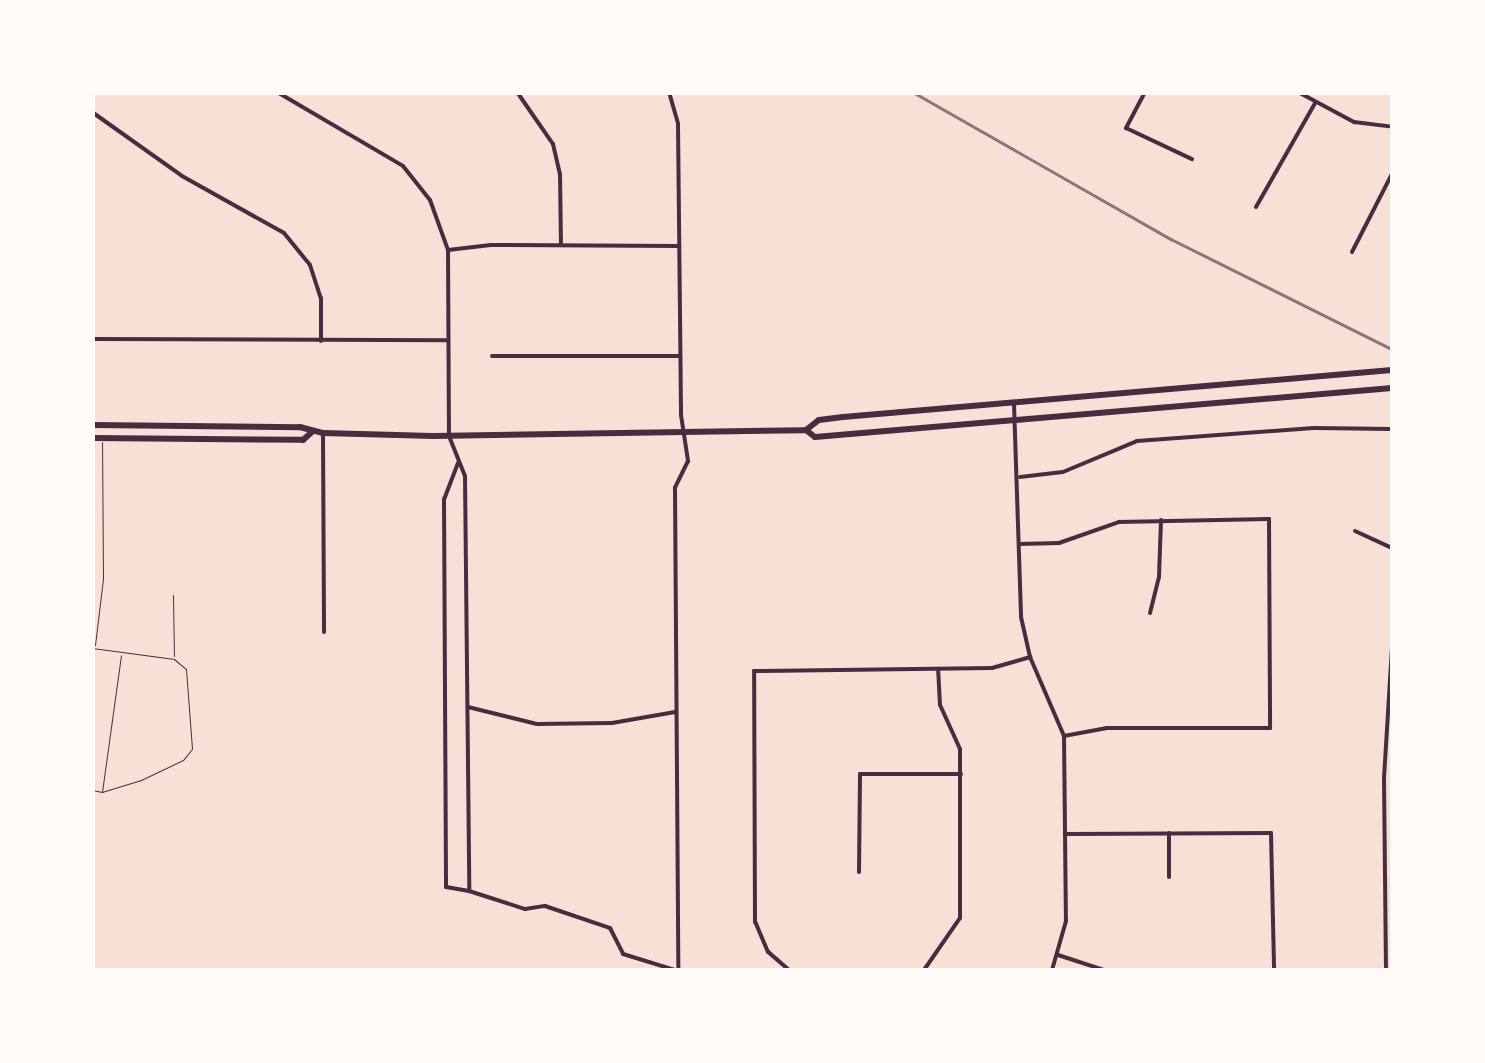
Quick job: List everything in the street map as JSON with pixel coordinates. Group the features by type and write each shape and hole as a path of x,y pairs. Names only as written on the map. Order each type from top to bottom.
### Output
{"main road":[{"path":"92,425 300,426 323,433 449,436 806,430 831,418 1392,370"},
{"path":"806,430 815,437 1390,388"},
{"path":"97,438 303,440 312,432"}],"street":[{"path":"277,92 402,166 430,200 448,250 449,436 465,476 469,891"},
{"path":"517,92 552,144 560,174 561,245"},
{"path":"458,462 444,499 446,887 525,908 545,906 610,928 623,954 677,970 675,488 688,461 680,356 678,124 669,92"},
{"path":"1145,92 1126,128 1192,159"},
{"path":"1298,92 1354,122 1392,128"},
{"path":"1256,206 1315,103"},
{"path":"92,112 182,176 284,234 310,264 316,281 321,298 321,340"},
{"path":"1352,252 1392,174"},
{"path":"448,250 561,245 679,246"},
{"path":"92,340 449,340"},
{"path":"492,356 680,356"},
{"path":"1014,404 1021,617 1030,657 1064,736 1066,921 1052,970"},
{"path":"1018,477 1063,472 1137,441 1314,428 1392,430"},
{"path":"323,433 324,632"},
{"path":"1019,544 1059,543 1119,522 1268,518 1270,728 1107,728 1064,736"},
{"path":"1150,612 1159,577 1161,520"},
{"path":"1355,531 1392,548"},
{"path":"1386,970 1384,778 1392,648"},
{"path":"788,970 768,952 755,922 754,671 992,668 1030,657"},
{"path":"924,970 960,918 960,749 940,705 938,669"},
{"path":"468,707 537,724 612,723 676,711"},
{"path":"859,872 860,774 961,774"},
{"path":"1384,778 1392,778"},
{"path":"1169,833 1169,877"},
{"path":"1066,834 1271,833 1274,970"},
{"path":"1058,955 1104,970"}],"lane":[{"path":"92,790 102,792 141,780 183,760 192,749 186,669 174,660 94,648 103,580 97,438"},
{"path":"92,506 102,506"},
{"path":"173,596 174,660"},
{"path":"102,792 122,652"}],"railway":[{"path":"913,92 1171,239 1392,349"}]}
